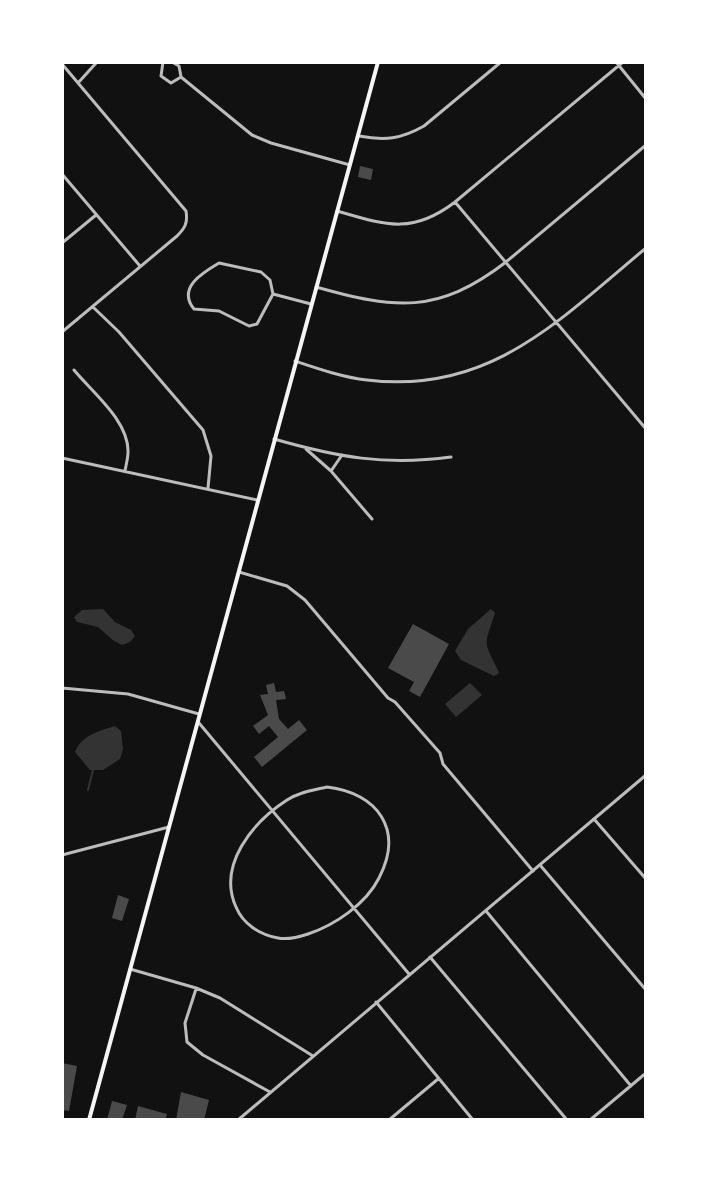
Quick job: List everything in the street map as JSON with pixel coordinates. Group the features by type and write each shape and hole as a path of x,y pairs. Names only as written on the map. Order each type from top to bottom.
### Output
{"main road":[{"path":"89,1120 378,62"}],"street":[{"path":"78,83 97,62"},
{"path":"163,62 161,76 166,82 171,83 181,77"},
{"path":"172,62 179,66 181,77 252,135 350,165"},
{"path":"359,136 382,141 412,133 501,62"},
{"path":"337,211 382,224 406,225 428,220 455,202 619,63 646,99"},
{"path":"62,64 186,211 186,225 177,236 62,332"},
{"path":"316,287 374,302 440,299 483,280 646,145"},
{"path":"62,174 140,266"},
{"path":"455,202 646,429"},
{"path":"62,243 96,215"},
{"path":"295,361 365,380 402,382 445,378 503,358 557,322 646,248"},
{"path":"219,263 261,272 270,280 273,294 257,324 249,326 219,311 194,309 187,299 188,288 219,263"},
{"path":"273,294 311,304"},
{"path":"92,306 103,320 119,332 203,430 211,456 208,488"},
{"path":"74,370 119,423 129,452 125,471"},
{"path":"274,439 359,460 391,462 451,457"},
{"path":"305,448 331,471 372,519"},
{"path":"331,471 342,455"},
{"path":"62,458 257,500"},
{"path":"239,572 287,586 305,600 440,753 443,764 533,871"},
{"path":"62,688 128,694 199,714"},
{"path":"197,721 409,974"},
{"path":"238,1120 646,775"},
{"path":"327,787 346,789 363,796 387,826 389,842 379,879 353,908 320,930 297,937 279,939 255,930 245,921 231,896 230,875 235,857 247,837 287,799 327,787"},
{"path":"594,819 646,879"},
{"path":"62,855 169,827"},
{"path":"540,865 646,990"},
{"path":"486,911 631,1086"},
{"path":"430,957 567,1120"},
{"path":"130,969 220,998 313,1056"},
{"path":"196,988 185,1023 187,1042 203,1055 270,1092"},
{"path":"376,1002 473,1120"},
{"path":"590,1120 646,1073"},
{"path":"389,1120 438,1079"}],"shaded area":[{"path":"103,609 115,622 131,630 135,636 130,642 122,645 98,627 77,622 74,617 82,610"},
{"path":"491,609 495,613 487,642 499,673 494,676 461,660 455,651 468,629"},
{"path":"470,683 482,695 456,717 445,704"},
{"path":"115,726 121,731 123,749 120,759 103,770 90,770 75,752 78,746 92,734"}],"building":[{"path":"360,166 373,169 371,180 358,177"},
{"path":"413,624 449,644 420,697 409,691 414,682 388,668"},
{"path":"274,683 276,692 284,691 286,699 276,700 279,719 288,729 299,720 307,730 262,767 254,757 278,737 269,726 259,734 253,726 268,715 260,695 268,694 266,685"},
{"path":"118,895 129,899 122,921 112,918"},
{"path":"62,1063 77,1066 69,1111 62,1110"},
{"path":"181,1092 209,1100 204,1120 176,1120"},
{"path":"112,1101 127,1105 122,1120 107,1120"},
{"path":"138,1106 167,1114 165,1120 135,1120"}],"waterway":[{"path":"88,790 93,770"}]}
